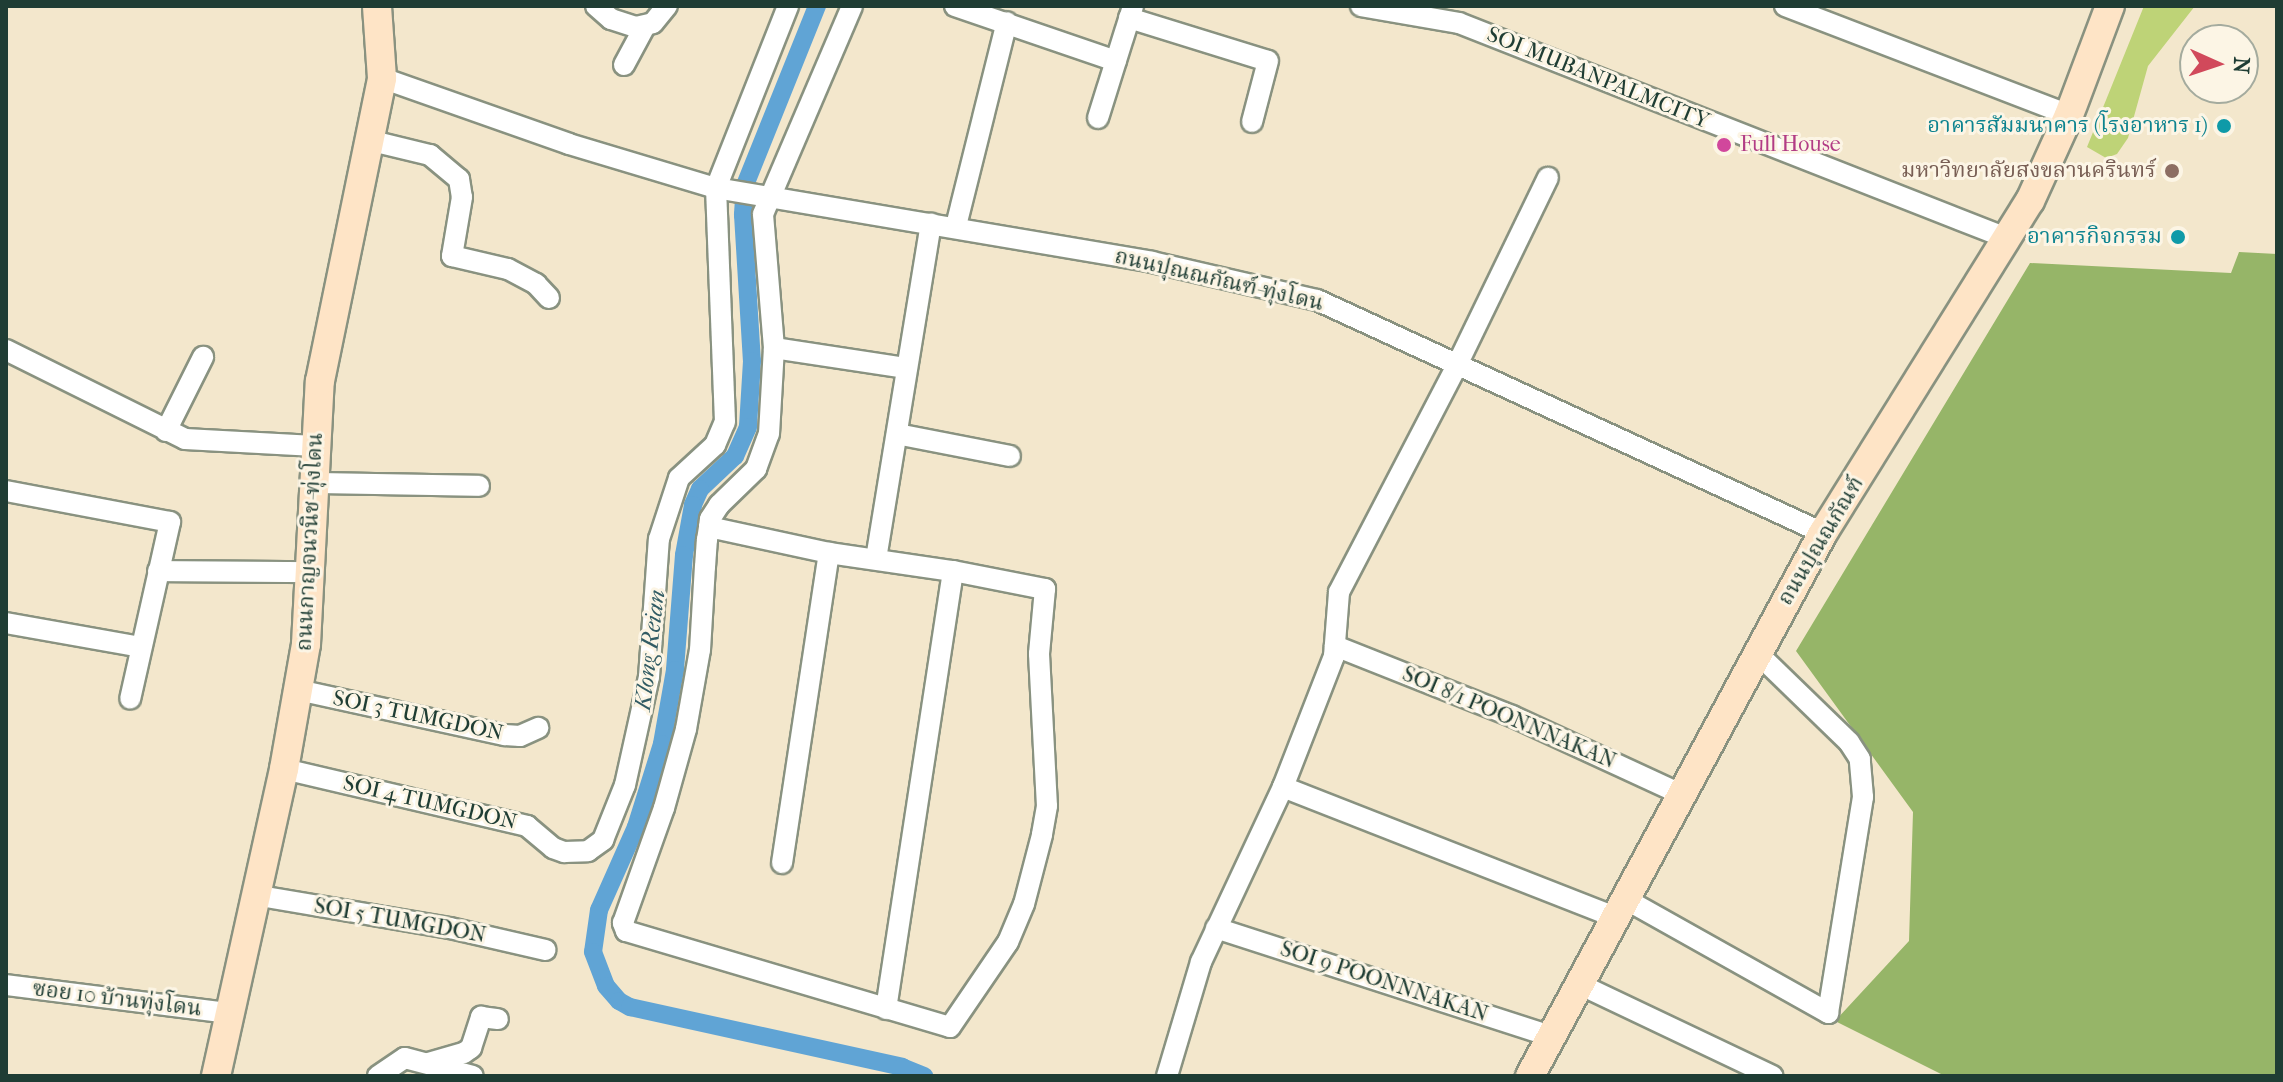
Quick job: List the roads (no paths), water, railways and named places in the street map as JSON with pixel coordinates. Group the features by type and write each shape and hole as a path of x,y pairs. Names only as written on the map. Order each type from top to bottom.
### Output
{"street":[{"name":"ถนนกาญจนวนิช-ทุ่งโดน","path":"216,1076 227,1013 284,769 306,644 315,446 323,358 372,141 382,78 377,6"},
{"path":"596,6 616,22 645,26"},
{"path":"624,65 645,26 656,20 667,6"},
{"path":"720,189 788,6"},
{"path":"709,527 829,553 953,571 1045,589 1039,654 1047,806 1036,862 1017,922 980,987 950,1027 626,931 623,926 672,783 686,729 700,650 709,527 719,505 748,478 762,457 771,418 774,348 762,225 765,198 852,6"},
{"path":"955,6 1116,61"},
{"name":"SOI MUBANPALMCITY","path":"1361,6 1459,23 2009,239"},
{"path":"1785,6 2069,115"},
{"name":"ถนนปุณณกัณฑ์","path":"1530,1076 1622,909 1756,652 1823,533 2009,239 2069,115 2110,6"},
{"path":"1098,118 1131,12 1268,61 1252,122"},
{"path":"956,226 1007,22"},
{"name":"ถนนปุณณกัณฑ์-ทุ่งโดน","path":"382,78 569,144 720,189 956,226 1152,262 1317,300 1823,533"},
{"path":"372,141 430,155 459,179 462,197 452,256 508,269 528,279 549,298"},
{"path":"1167,1076 1201,962 1283,787 1334,656 1339,592 1458,363 1548,178"},
{"name":"SOI 4 TUMGDON","path":"284,769 527,826 553,848 564,852 588,851 603,840 629,773 649,677 659,539 679,478 715,445 725,422 720,189"},
{"path":"876,559 931,223"},
{"path":"774,348 907,368"},
{"path":"6,350 166,431 204,441 315,446"},
{"path":"166,431 203,357"},
{"path":"897,434 1010,456"},
{"path":"314,483 479,486"},
{"path":"6,491 170,522 130,699"},
{"path":"782,863 829,553"},
{"path":"158,571 311,572"},
{"path":"886,1009 953,571"},
{"path":"6,623 141,647"},
{"name":"SOI 8/1 POONNNAKAN","path":"1335,646 1512,716 1681,794"},
{"path":"1283,787 1622,909 1828,1013 1863,797 1860,759 1849,742 1756,652"},
{"name":"SOI 3 TUMGDON","path":"298,690 505,735 520,736 538,728"},
{"name":"SOI 5 TUMGDON","path":"254,895 450,928 546,950"},
{"name":"SOI 9 POONNNAKAN","path":"1216,928 1553,1037"},
{"name":"ซอย 10 บ้านทุ่งโดน","path":"6,985 227,1013"},
{"path":"1581,985 1747,1070 1773,1076"},
{"path":"424,1064 464,1053 471,1048 481,1017 498,1019"},
{"path":"378,1076 405,1058 473,1076"}],"waterway":[{"name":"Klong Reian","path":"817,6 745,185 743,215 752,361 748,427 735,456 700,489 693,505 684,555 675,670 662,744 636,827 599,910 593,952 606,986 619,1001 630,1007 902,1067 924,1076"}],"place":[{"name":"อาคารสัมมนาคาร (โรงอาหาร 1)","path":"2224,126"},
{"name":"Full House","path":"1724,145"},
{"name":"มหาวิทยาลัยสงขลานครินทร์","path":"2172,171"},
{"name":"อาคารกิจกรรม","path":"2178,237"}]}
